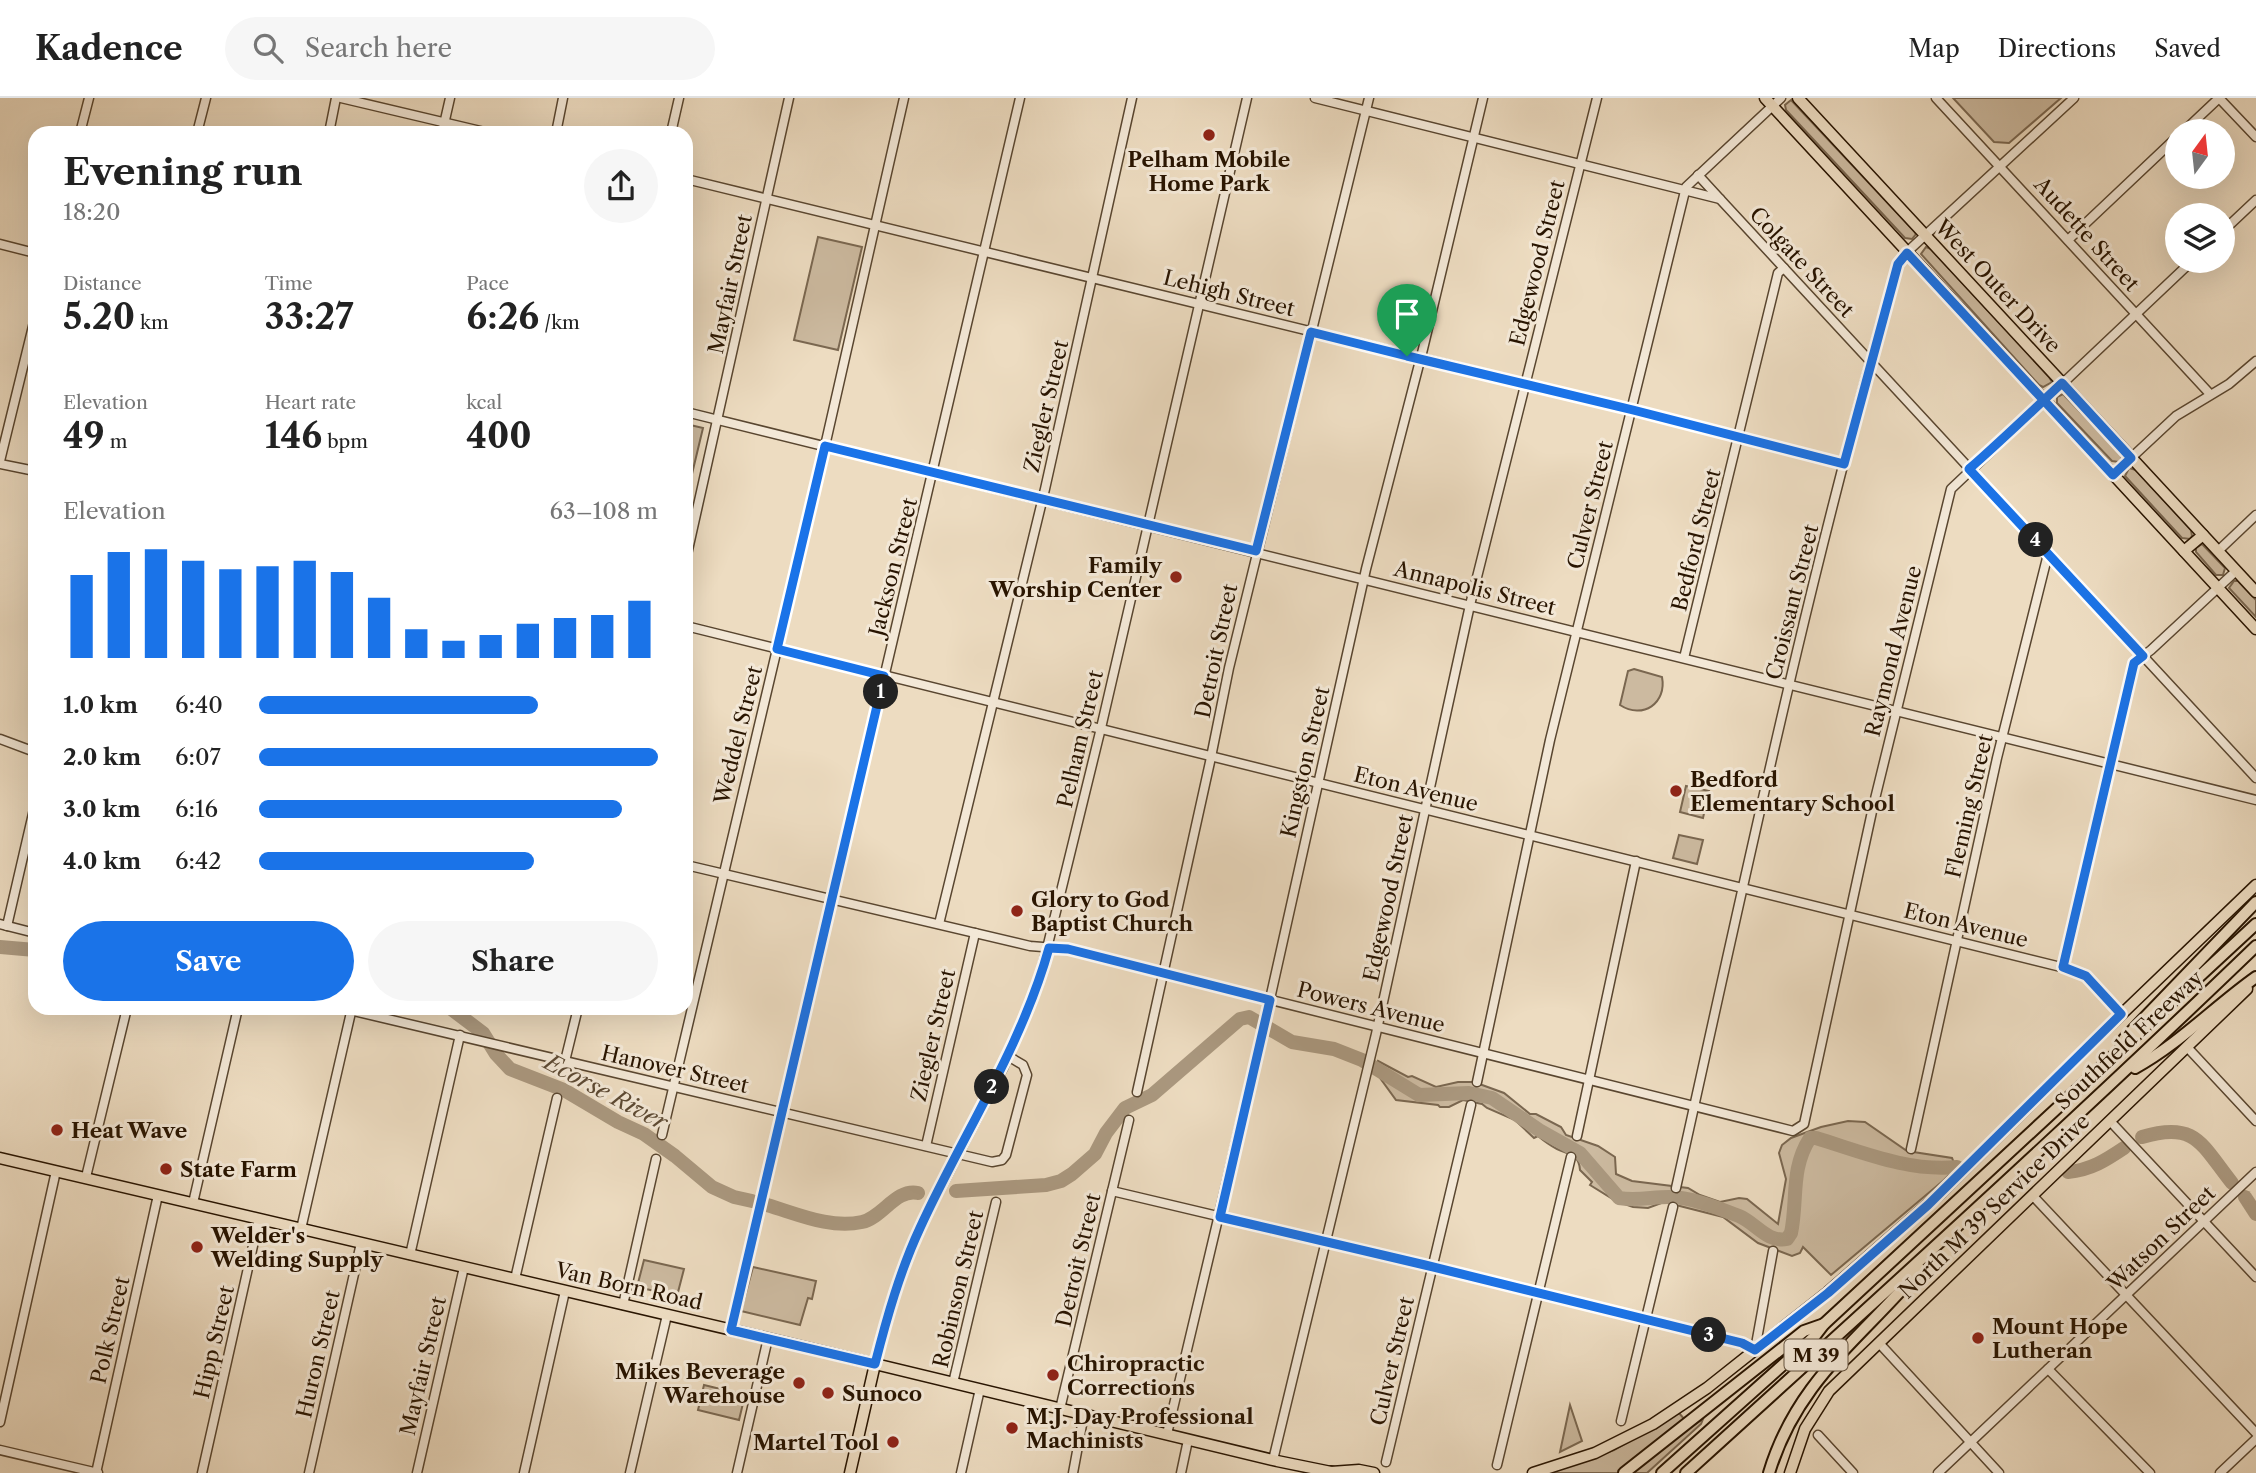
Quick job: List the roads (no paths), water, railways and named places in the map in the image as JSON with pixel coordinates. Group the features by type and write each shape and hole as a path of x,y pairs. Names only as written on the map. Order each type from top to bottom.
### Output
{"highway":[{"path":"2074,1094 2256,902"},
{"name":"Southfield Freeway","path":"1662,1473 1814,1337 1824,1324 2256,924"},
{"name":"Southfield Freeway","path":"1687,1472 1946,1238 2256,946"},
{"path":"2121,1076 2156,1057 2228,997 2256,979"},
{"path":"1769,1473 1784,1433 1819,1376 1894,1299 1946,1238"},
{"path":"1627,1470 1804,1331 1824,1324"},
{"path":"1775,1473 1784,1433"}],"main road":[{"name":"West Outer Drive","path":"1798,98 2256,592"},
{"name":"West Outer Drive","path":"1773,101 1907,253 2256,629"},
{"path":"2113,475 2131,458"},
{"path":"2184,551 2203,535"},
{"path":"1533,1473 1579,1460 1634,1434 1689,1401 1828,1293 1928,1205 2256,885"},
{"name":"North M 39 Service Drive","path":"1790,1473 1801,1438 1829,1391 2256,979"},
{"name":"Van Born Road","path":"0,1158 768,1338 1273,1460 1294,1469 1332,1473 1359,1470 1374,1473"},
{"path":"850,1473 875,1364"}],"street":[{"path":"82,126 89,98"},
{"path":"199,126 206,98"},
{"path":"330,126 336,98"},
{"path":"341,98 460,126"},
{"path":"443,126 450,98"},
{"path":"558,126 564,98"},
{"path":"673,126 679,98"},
{"name":"Mayfair Street","path":"693,529 789,98"},
{"name":"Weddel Street","path":"693,999 825,446 904,98"},
{"name":"Jackson Street","path":"731,1330 1020,98"},
{"name":"Ziegler Street","path":"939,924 1042,499 1132,98"},
{"name":"Pelham Street","path":"875,1364 904,1266 957,1153 1008,1056 1038,985 1049,948 1247,98"},
{"name":"Colgate Street","path":"1315,98 1720,199 2256,779"},
{"name":"Detroit Street","path":"1137,1092 1256,551 1369,98"},
{"name":"Kingston Street","path":"1167,1434 1267,1015 1364,579 1483,98"},
{"name":"Edgewood Street","path":"1273,1460 1371,1054 1470,605 1597,98"},
{"name":"Audette Street","path":"1936,98 2210,394"},
{"name":"Croissant Street","path":"1676,1188 1789,684 1870,361 1898,264 2074,98"},
{"path":"2197,119 2219,98 2256,137"},
{"name":"Culver Street","path":"1477,1082 1576,631 1686,190 1773,101"},
{"path":"2068,240 2165,149"},
{"path":"1698,175 1720,199"},
{"name":"Lehigh Street","path":"693,181 1844,464"},
{"path":"2235,220 2256,200"},
{"path":"0,244 28,251"},
{"name":"Bedford Street","path":"1684,658 1778,273 1784,268"},
{"path":"2062,383 2179,273"},
{"path":"28,347 0,462 28,469"},
{"path":"2131,458 2176,416 2229,384 2256,362"},
{"name":"Raymond Avenue","path":"1800,1128 1804,1124 1850,914 1951,489 2062,383"},
{"name":"Annapolis Street","path":"693,414 2256,800"},
{"path":"2218,551 2256,515"},
{"name":"Fleming Street","path":"1911,1149 1956,940 2048,554"},
{"path":"2063,967 2134,663 2236,571"},
{"name":"Eton Avenue","path":"693,628 2063,967 2086,976 2121,1014"},
{"path":"0,739 28,749"},
{"path":"28,832 4,925 28,931"},
{"path":"1577,1136 1636,861"},
{"name":"Powers Avenue","path":"693,867 975,933 1049,948 1068,949 1694,1106 1793,1130 1800,1128"},
{"name":"Ziegler Street","path":"926,1146 975,933"},
{"path":"86,1177 125,1015"},
{"path":"193,1203 236,1015"},
{"path":"301,1229 351,1015"},
{"name":"Hanover Street","path":"377,1015 992,1162 1002,1160 1006,1155 1027,1075 1023,1065 1008,1056"},
{"path":"565,1061 576,1015"},
{"name":"Weddel Street","path":"662,1135 689,1015"},
{"path":"410,1255 460,1035"},
{"path":"2187,1047 2256,1121"},
{"path":"515,1279 557,1098"},
{"name":"Culver Street","path":"1386,1462 1471,1105"},
{"name":"Detroit Street","path":"1060,1409 1129,1120"},
{"path":"2109,1121 2256,1277"},
{"path":"1497,1465 1571,1157"},
{"path":"623,1305 656,1159"},
{"path":"0,1422 56,1171"},
{"name":"Watson Street","path":"1938,1473 2256,1172"},
{"path":"1112,1191 1742,1343 1755,1350 1773,1251"},
{"name":"Polk Street","path":"96,1473 158,1195"},
{"path":"2033,1196 2256,1433"},
{"name":"Robinson Street","path":"953,1383 996,1202"},
{"path":"1621,1421 1673,1207"},
{"name":"Hipp Street","path":"202,1473 260,1219"},
{"name":"Huron Street","path":"309,1473 361,1243"},
{"name":"Mayfair Street","path":"417,1473 464,1268"},
{"path":"524,1473 565,1291"},
{"path":"630,1473 667,1315"},
{"path":"737,1473 768,1338"},
{"path":"1879,1343 2000,1473"},
{"path":"2048,1369 2150,1473"},
{"path":"961,1473 980,1389"},
{"path":"1073,1473 1084,1414"},
{"path":"1818,1435 1853,1473"},
{"path":"2220,1473 2256,1439"},
{"path":"1181,1473 1188,1440"},
{"path":"0,1450 96,1473"}],"waterway":[{"name":"Ecorse River","path":"0,947 28,949"},
{"name":"Ecorse River","path":"459,1015 483,1033 496,1054 510,1069 564,1090 644,1134 712,1187 734,1197 752,1201"},
{"name":"Ecorse River","path":"956,1191 1046,1185 1061,1181 1095,1154 1106,1133 1125,1108 1152,1095 1240,1019 1249,1017 1292,1042 1334,1049 1362,1060 1419,1095 1469,1093 1492,1098 1539,1130 1580,1153 1619,1198 1677,1197 1695,1201 1739,1216 1773,1238 1787,1239 1791,1233 1797,1173 1810,1138 1903,1164 1957,1167"},
{"name":"Ecorse River","path":"2142,1137 2174,1132 2196,1139 2232,1183"},
{"name":"Ecorse River","path":"2068,1172 2091,1167 2124,1148"},
{"name":"Ecorse River","path":"767,1205 814,1220 850,1224 869,1219 903,1195 918,1193"},
{"name":"Ecorse River","path":"2245,1197 2256,1214"}],"place":[{"name":"Pelham Mobile Home Park","path":"1209,135"},
{"name":"Family Worship Center","path":"1176,577"},
{"name":"Bedford Elementary School","path":"1676,791"},
{"name":"Glory to God Baptist Church","path":"1017,911"},
{"name":"Heat Wave","path":"57,1130"},
{"name":"State Farm","path":"166,1169"},
{"name":"Welder's Welding Supply","path":"197,1247"},
{"name":"Mount Hope Lutheran","path":"1978,1338"},
{"name":"Chiropractic Corrections","path":"1053,1375"},
{"name":"Mikes Beverage Warehouse","path":"799,1383"},
{"name":"Sunoco","path":"828,1393"},
{"name":"M.J. Day Professional Machinists","path":"1012,1428"},
{"name":"Martel Tool","path":"893,1442"}]}
